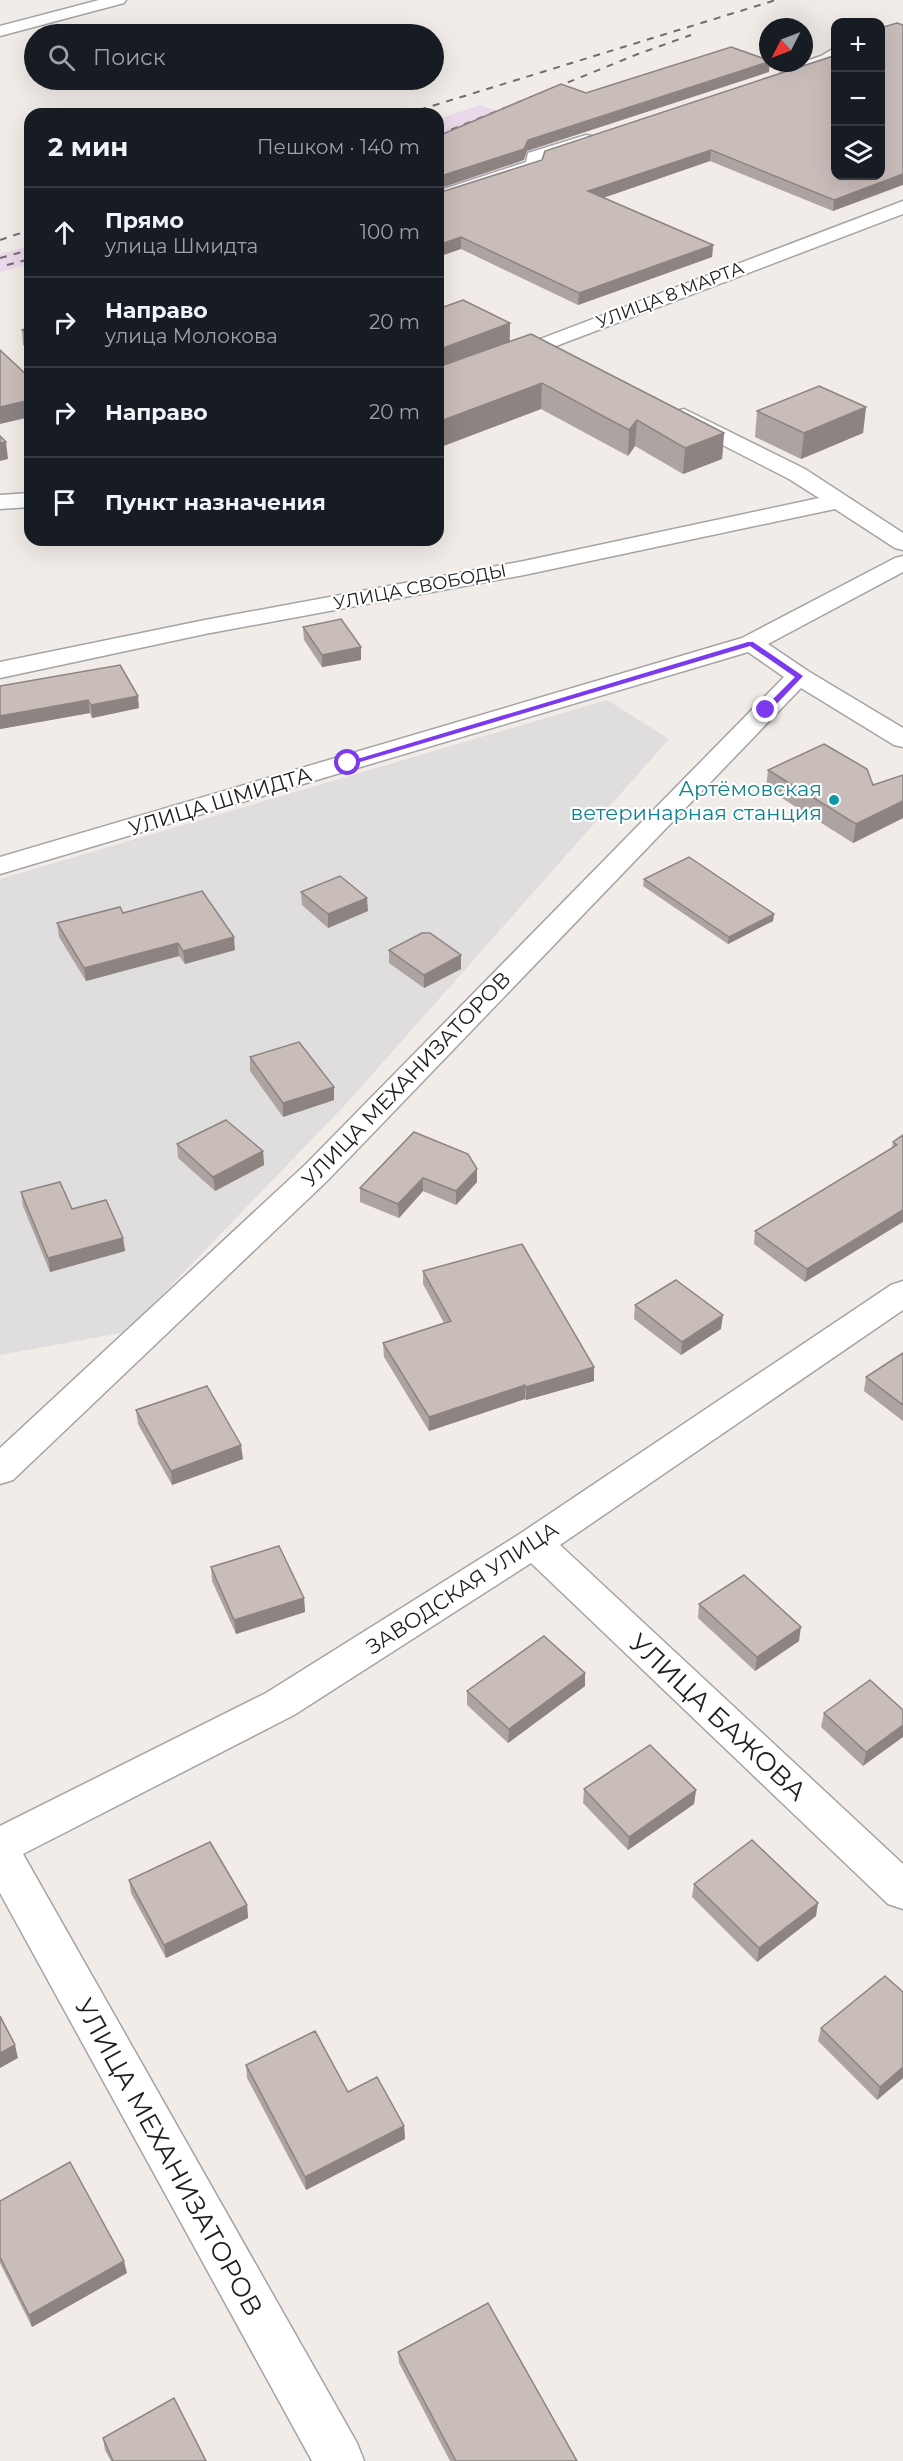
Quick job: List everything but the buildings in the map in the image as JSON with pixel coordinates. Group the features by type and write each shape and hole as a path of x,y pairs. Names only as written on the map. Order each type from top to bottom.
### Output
{"street":[{"path":"27,24 118,0"},
{"path":"0,31 24,25"},
{"path":"771,79 827,60 831,56"},
{"path":"444,195 535,165 534,157 605,134"},
{"name":"УЛИЦА 8 МАРТА","path":"444,383 903,207"},
{"path":"542,344 563,355"},
{"path":"665,407 797,474 903,543"},
{"path":"0,502 24,500"},
{"name":"УЛИЦА СВОБОДЫ","path":"0,670 205,627 524,568 839,501"},
{"path":"903,563 751,643 799,676 903,739"},
{"name":"УЛИЦА ШМИДТА","path":"0,866 751,643"},
{"name":"УЛИЦА МЕХАНИЗАТОРОВ","path":"0,1470 317,1172 799,676"},
{"name":"ЗАВОДСКАЯ УЛИЦА","path":"0,1846 280,1704 534,1543 903,1293"},
{"name":"УЛИЦА БАЖОВА","path":"534,1543 903,1891"},
{"name":"УЛИЦА МЕХАНИЗАТОРОВ","path":"0,1853 339,2461"}],"shaded area":[{"path":"480,105 522,119 509,127 556,143 515,158 520,164 444,189 444,117"},
{"path":"24,248 24,266 0,272 0,254"},
{"path":"607,700 669,739 346,1104 126,1332 0,1355 0,879"}],"railway":[{"path":"425,108 776,0"},
{"path":"444,133 638,54 691,35"},
{"path":"0,240 24,232"},
{"path":"0,258 24,252"},
{"path":"7,265 24,261"}],"place":[{"name":"Артёмовская ветеринарная станция","path":"834,800"}],"route":[{"path":"348,763 751,643 799,676 766,710"}]}
